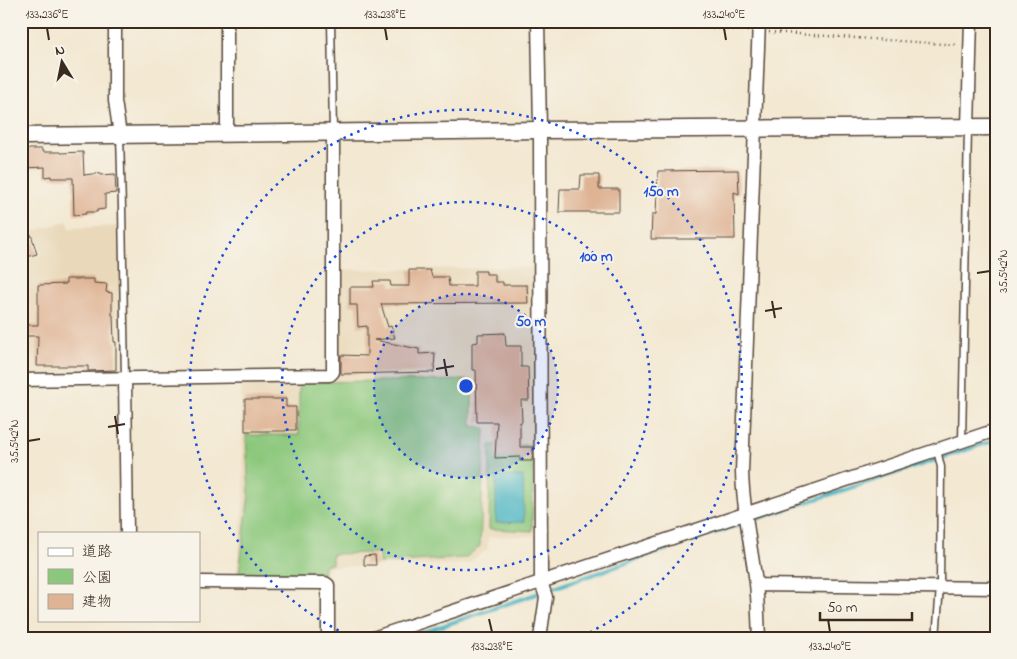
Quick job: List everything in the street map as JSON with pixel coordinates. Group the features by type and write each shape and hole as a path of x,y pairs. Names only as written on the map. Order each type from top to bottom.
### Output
{"street":[{"path":"115,21 115,100 120,135"},
{"path":"227,21 228,133"},
{"path":"538,21 540,130 540,582 546,597 540,638"},
{"path":"968,127 971,21"},
{"path":"759,26 742,472 745,515 756,585 759,638"},
{"path":"21,136 996,127"},
{"path":"21,380 330,375 333,372 333,132"},
{"path":"125,379 127,532"},
{"path":"373,638 996,430"},
{"path":"200,582 325,583 328,585 328,638"},
{"path":"756,585 996,588"}],"lane":[{"path":"331,21 333,132"},
{"path":"636,21 643,22"},
{"path":"962,442 968,127"},
{"path":"120,135 125,379"},
{"path":"936,638 940,588 941,467 937,450"}],"path":[{"path":"643,22 759,26 970,46"}],"shaded area":[{"path":"67,221 70,228 120,226 121,375 21,375 21,262 42,254 34,231"},
{"path":"537,267 534,536 488,537 488,549 467,564 327,567 327,577 236,577 244,496 241,381 335,377 339,270"}],"green space":[{"path":"472,380 472,426 485,428 480,546 465,558 379,563 379,553 332,554 332,564 324,565 323,575 239,573 249,494 246,435 299,435 299,382"},
{"path":"490,445 534,445 532,531 489,529"}],"water":[{"path":"523,476 524,522 496,523 496,477"}],"building":[{"path":"29,149 42,149 42,152 60,153 83,152 84,175 115,174 116,193 105,194 105,209 74,215 73,178 45,177 45,167 23,168 23,155"},
{"path":"738,170 739,194 734,192 735,239 651,239 652,214 656,214 658,171"},
{"path":"581,175 599,175 599,189 619,189 619,212 559,212 560,189 580,189"},
{"path":"31,234 37,254 26,257 21,237"},
{"path":"409,270 430,270 432,277 448,277 449,286 475,286 475,271 486,271 486,274 495,274 495,282 503,282 503,285 527,285 528,303 381,304 388,327 391,326 395,338 374,340 419,349 419,354 435,353 434,372 341,374 341,355 367,356 367,326 358,327 357,305 350,305 350,287 374,287 373,281 390,281 391,286 409,286"},
{"path":"66,279 94,279 94,283 107,284 106,292 112,293 116,370 88,371 88,366 37,366 38,336 24,336 25,325 38,325 38,285 66,284"},
{"path":"505,333 506,346 521,346 521,367 528,367 529,400 521,400 520,447 533,447 532,461 520,461 520,457 495,458 497,422 477,422 476,370 472,370 472,343 478,342 478,334"},
{"path":"245,399 286,399 286,407 296,407 296,430 245,431"},
{"path":"375,555 376,565 364,565 364,556"}],"waterway":[{"path":"407,638 723,530 996,440"}]}
